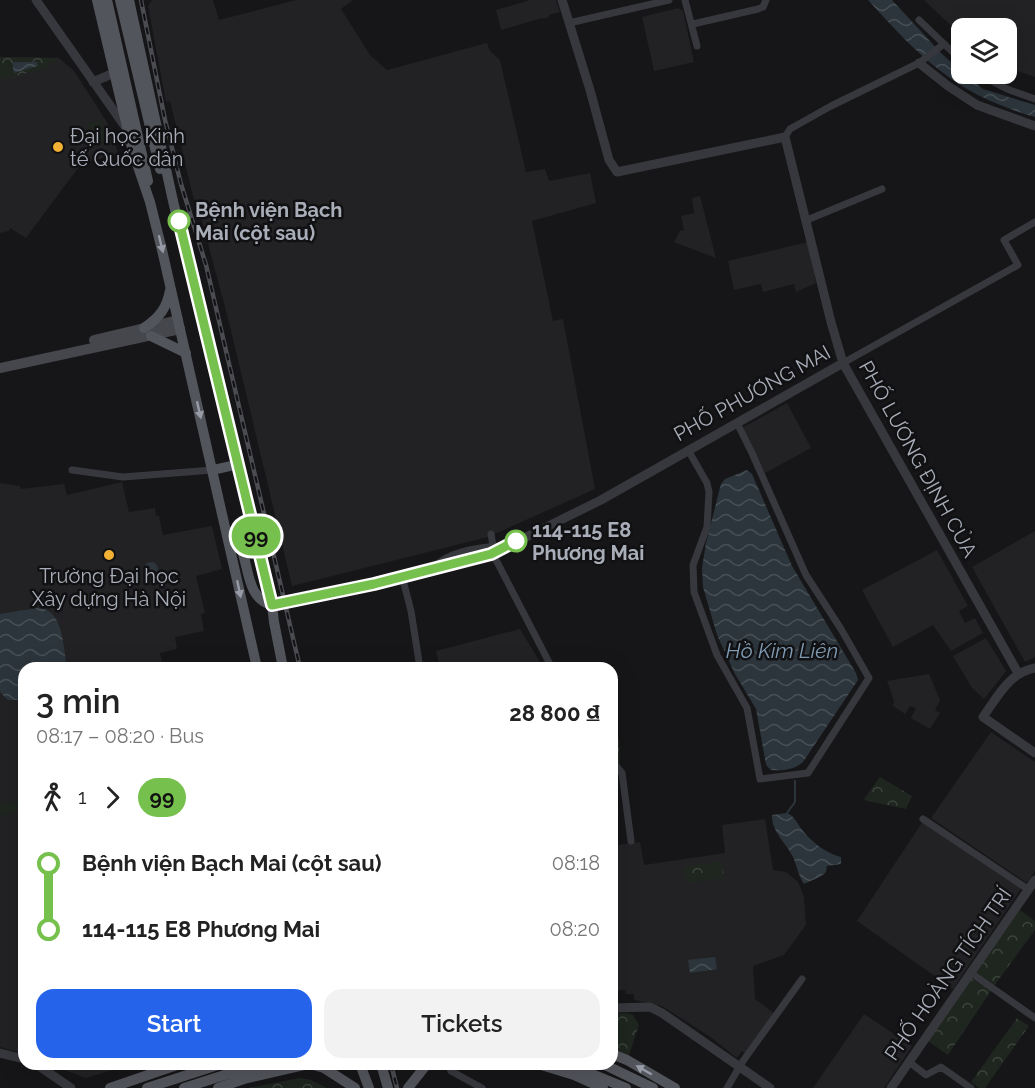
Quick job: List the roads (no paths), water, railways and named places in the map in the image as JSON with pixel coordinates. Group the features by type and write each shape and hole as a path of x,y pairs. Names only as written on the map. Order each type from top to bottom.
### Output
{"main road":[{"path":"97,0 128,131 150,202 171,287 256,662"},
{"path":"107,0 147,168 150,202"},
{"path":"120,0 159,167 173,201"},
{"path":"129,0 173,201 272,605 282,662"},
{"path":"147,332 165,308 171,287"},
{"path":"0,368 28,361 43,353 179,324"},
{"path":"147,332 186,353"},
{"path":"213,470 239,464"},
{"path":"227,532 233,535 242,550 255,594 265,603 272,605"},
{"path":"618,1056 675,1088"},
{"path":"110,1088 162,1070"},
{"path":"147,1088 202,1070"},
{"path":"184,1088 240,1070"},
{"path":"218,1088 284,1070"},
{"path":"327,1070 355,1088"},
{"path":"362,1070 369,1088"},
{"path":"382,1070 387,1088"},
{"path":"408,1088 422,1070"},
{"path":"558,1070 603,1088"},
{"path":"582,1070 626,1088"},
{"path":"616,1070 653,1088"}],"street":[{"path":"36,0 128,131"},
{"path":"562,0 609,160 617,172 786,137 790,129 923,60 944,44"},
{"path":"569,23 669,0"},
{"path":"685,0 697,46"},
{"path":"693,24 758,9 764,7 766,0"},
{"path":"920,20 951,50"},
{"path":"923,60 965,98 1035,126"},
{"path":"93,82 114,73"},
{"path":"997,84 1035,99"},
{"name":"PHỐ LƯƠNG ĐỊNH CỦA","path":"786,137 843,363 1018,673"},
{"path":"807,220 882,189"},
{"name":"PHỐ PHƯƠNG MAI","path":"272,605 435,567 444,558 497,549 579,512 1018,265 1004,240 1035,222"},
{"path":"687,450 710,492 707,528 693,565 694,592 717,655 747,708 760,779 808,773 869,678 806,575 737,423"},
{"path":"72,470 123,477 213,470"},
{"path":"491,534 497,549 500,568 549,662"},
{"path":"402,576 411,611 419,662"},
{"path":"1035,668 1018,673 1008,682 983,717 1035,753"},
{"path":"618,768 622,773 631,841"},
{"path":"923,819 1033,883"},
{"name":"PHỐ HOÀNG TÍCH TRÍ","path":"891,1088 1033,883"},
{"path":"971,973 1035,1018"},
{"path":"727,1088 802,979"},
{"path":"618,1008 650,1008 662,1013 770,1088"},
{"path":"0,1053 18,1058"},
{"path":"909,1062 926,1075 941,1067 971,1088"},
{"path":"44,1070 71,1088"},
{"path":"451,1070 482,1088"},
{"path":"53,1077 54,1088"}],"water":[{"path":"868,0 892,0 951,62 951,79 913,47"},
{"path":"12,62 37,62 38,66 14,73"},
{"path":"958,84 977,84 983,89 1035,105 1035,117 986,99"},
{"name":"Hồ Kim Liên","path":"747,470 752,474 792,566 858,680 803,762 796,767 784,770 771,770 766,765 756,709 735,674 717,635 703,587 702,568 706,543 721,484 725,479"},
{"path":"148,562 154,562 158,569 154,576 148,576 144,572 144,566"},
{"path":"37,608 46,610 53,615 61,630 66,662 18,662 18,700 8,700 0,692 0,614"},
{"path":"787,813 813,842 829,853 841,857 841,864 827,866 824,874 804,884 793,857 776,832 772,821 772,815"},
{"path":"715,957 717,969 690,973 688,960"}],"waterway":[{"path":"787,813 795,802 795,781"}],"railway":[{"path":"141,0 165,120 181,184 206,265 299,662"},
{"path":"392,1070 397,1088"}],"place":[{"name":"Đại học Kinh tế Quốc dân","path":"58,147"},
{"name":"Bệnh viện Bạch Mai (cột sau)","path":"179,221"},
{"name":"114-115 E8 Phương Mai","path":"516,541"},
{"name":"Trường Đại học Xây dựng Hà Nội","path":"109,555"}]}
